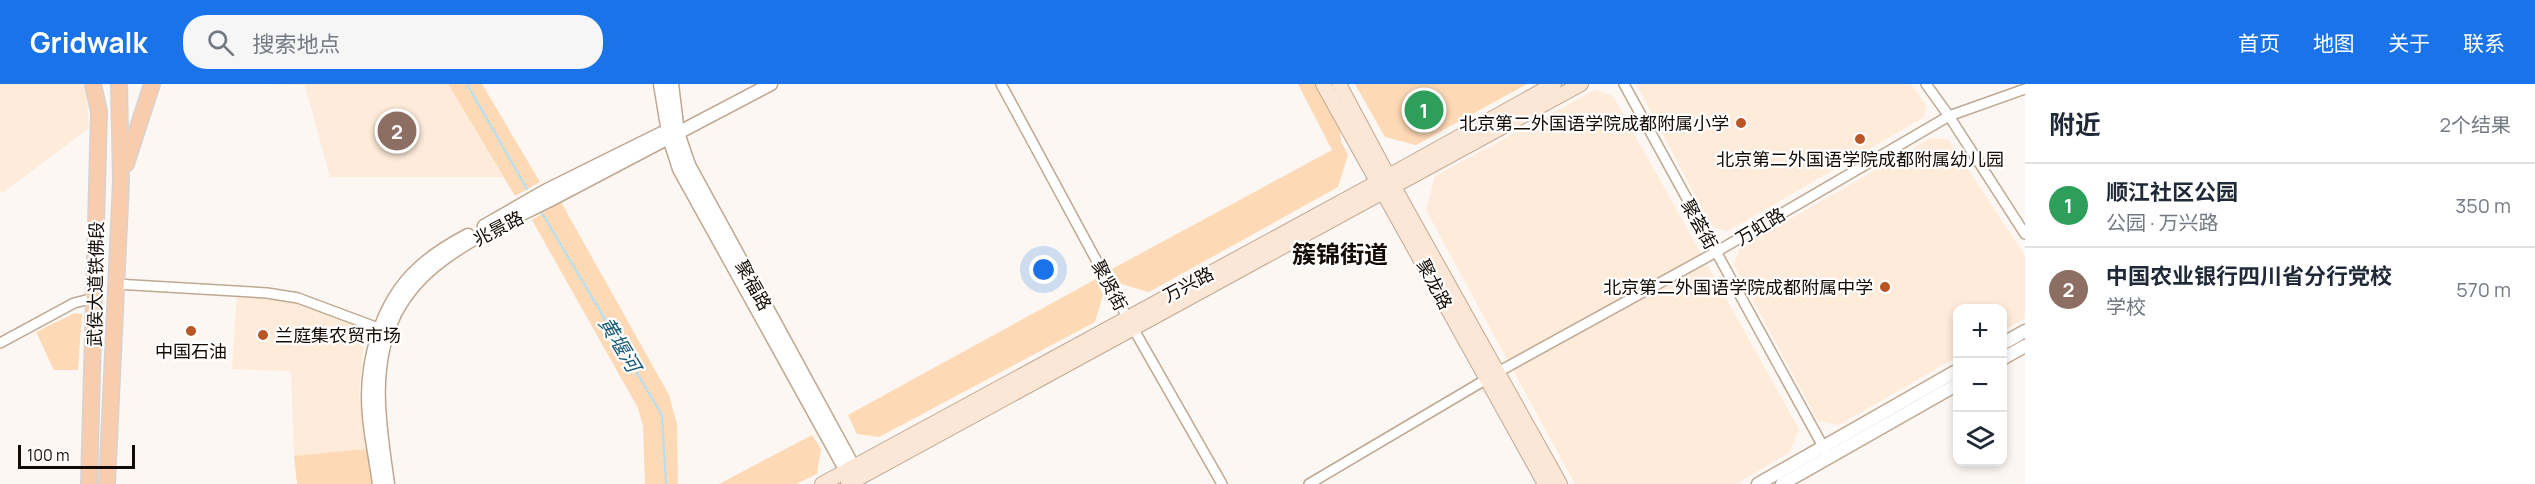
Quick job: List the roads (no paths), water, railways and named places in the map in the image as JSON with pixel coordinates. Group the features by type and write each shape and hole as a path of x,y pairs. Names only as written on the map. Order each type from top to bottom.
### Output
{"main road":[{"name":"武侯大道铁佛段","path":"89,484 99,112 93,84"},
{"name":"武侯大道铁佛段","path":"107,484 121,182 119,84"},
{"path":"121,182 152,84"},
{"name":"聚龙路","path":"1323,84 1498,372 1560,484"},
{"name":"聚龙路","path":"1339,84 1407,233 1485,380 1545,484"},
{"name":"万兴路","path":"822,484 852,476 1130,322 1385,185 1554,84"},
{"path":"1385,185 1581,84"}],"street":[{"path":"660,84 673,131"},
{"name":"聚福路","path":"672,84 673,131 852,476"},
{"name":"兆景路","path":"388,484 378,413 382,353 395,315 424,274 453,253 753,84"},
{"name":"兆景路","path":"379,484 369,415 369,377 373,351 397,294 417,269 443,249 545,191 771,84"},
{"name":"聚贤街","path":"1001,84 1130,322 1222,484"},
{"name":"聚荟街","path":"1624,84 1826,452"},
{"path":"1926,84 2025,234"},
{"name":"万虹路","path":"1498,372 1716,252 1949,116 2025,89"},
{"path":"116,284 267,293 298,298 381,329"},
{"path":"0,343 74,303 94,298"},
{"path":"2007,341 2025,332"},
{"path":"2004,358 2025,346"},
{"path":"1782,484 1826,452 1953,373"},
{"path":"1309,484 1485,380"},
{"path":"1758,484 1953,387"}],"waterway":[{"name":"黄堰河","path":"467,84 527,189"},
{"name":"黄堰河","path":"542,213 662,415 666,484"}],"place":[{"name":"顺江社区公园","path":"1424,110"},
{"name":"北京第二外国语学院成都附属小学","path":"1741,123"},
{"name":"中国农业银行四川省分行党校","path":"397,131"},
{"name":"北京第二外国语学院成都附属幼儿园","path":"1860,139"},
{"name":"北京第二外国语学院成都附属中学","path":"1885,287"},
{"name":"中国石油","path":"191,331"},
{"name":"兰庭集农贸市场","path":"263,335"}],"district":[{"name":"簇锦街道","path":"1340,253"}]}
